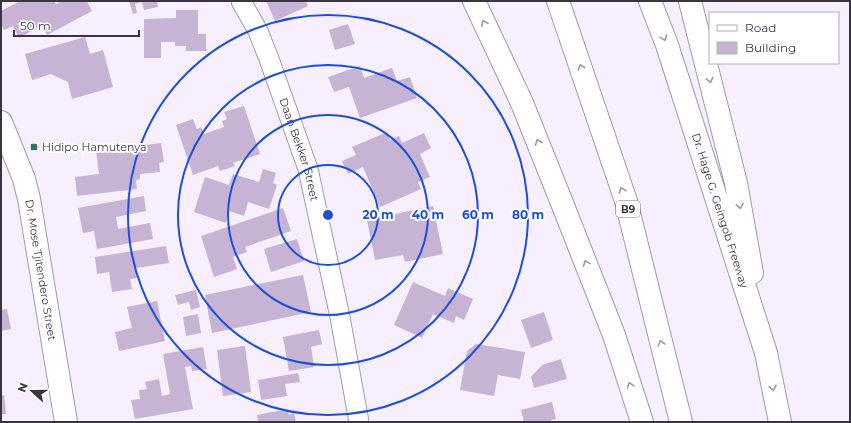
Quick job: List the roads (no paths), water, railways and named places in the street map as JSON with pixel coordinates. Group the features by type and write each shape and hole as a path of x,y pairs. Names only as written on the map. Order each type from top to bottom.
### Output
{"main road":[{"path":"474,1 522,103 564,208 614,335 642,422"},
{"name":"B9","path":"558,1 626,201 681,422"},
{"name":"Dr. Hage G. Geingob Freeway","path":"650,1 666,45 766,353 780,422"},
{"path":"690,1 736,184 766,353"},
{"name":"Dr. Mose Tjitendero Street","path":"1,122 21,172 29,199 66,422"}],"street":[{"name":"Daan Bekker Street","path":"241,1 258,31 308,169 340,317 359,422"}],"place":[{"name":"Hidipo Hamutenya","path":"34,147"}]}
